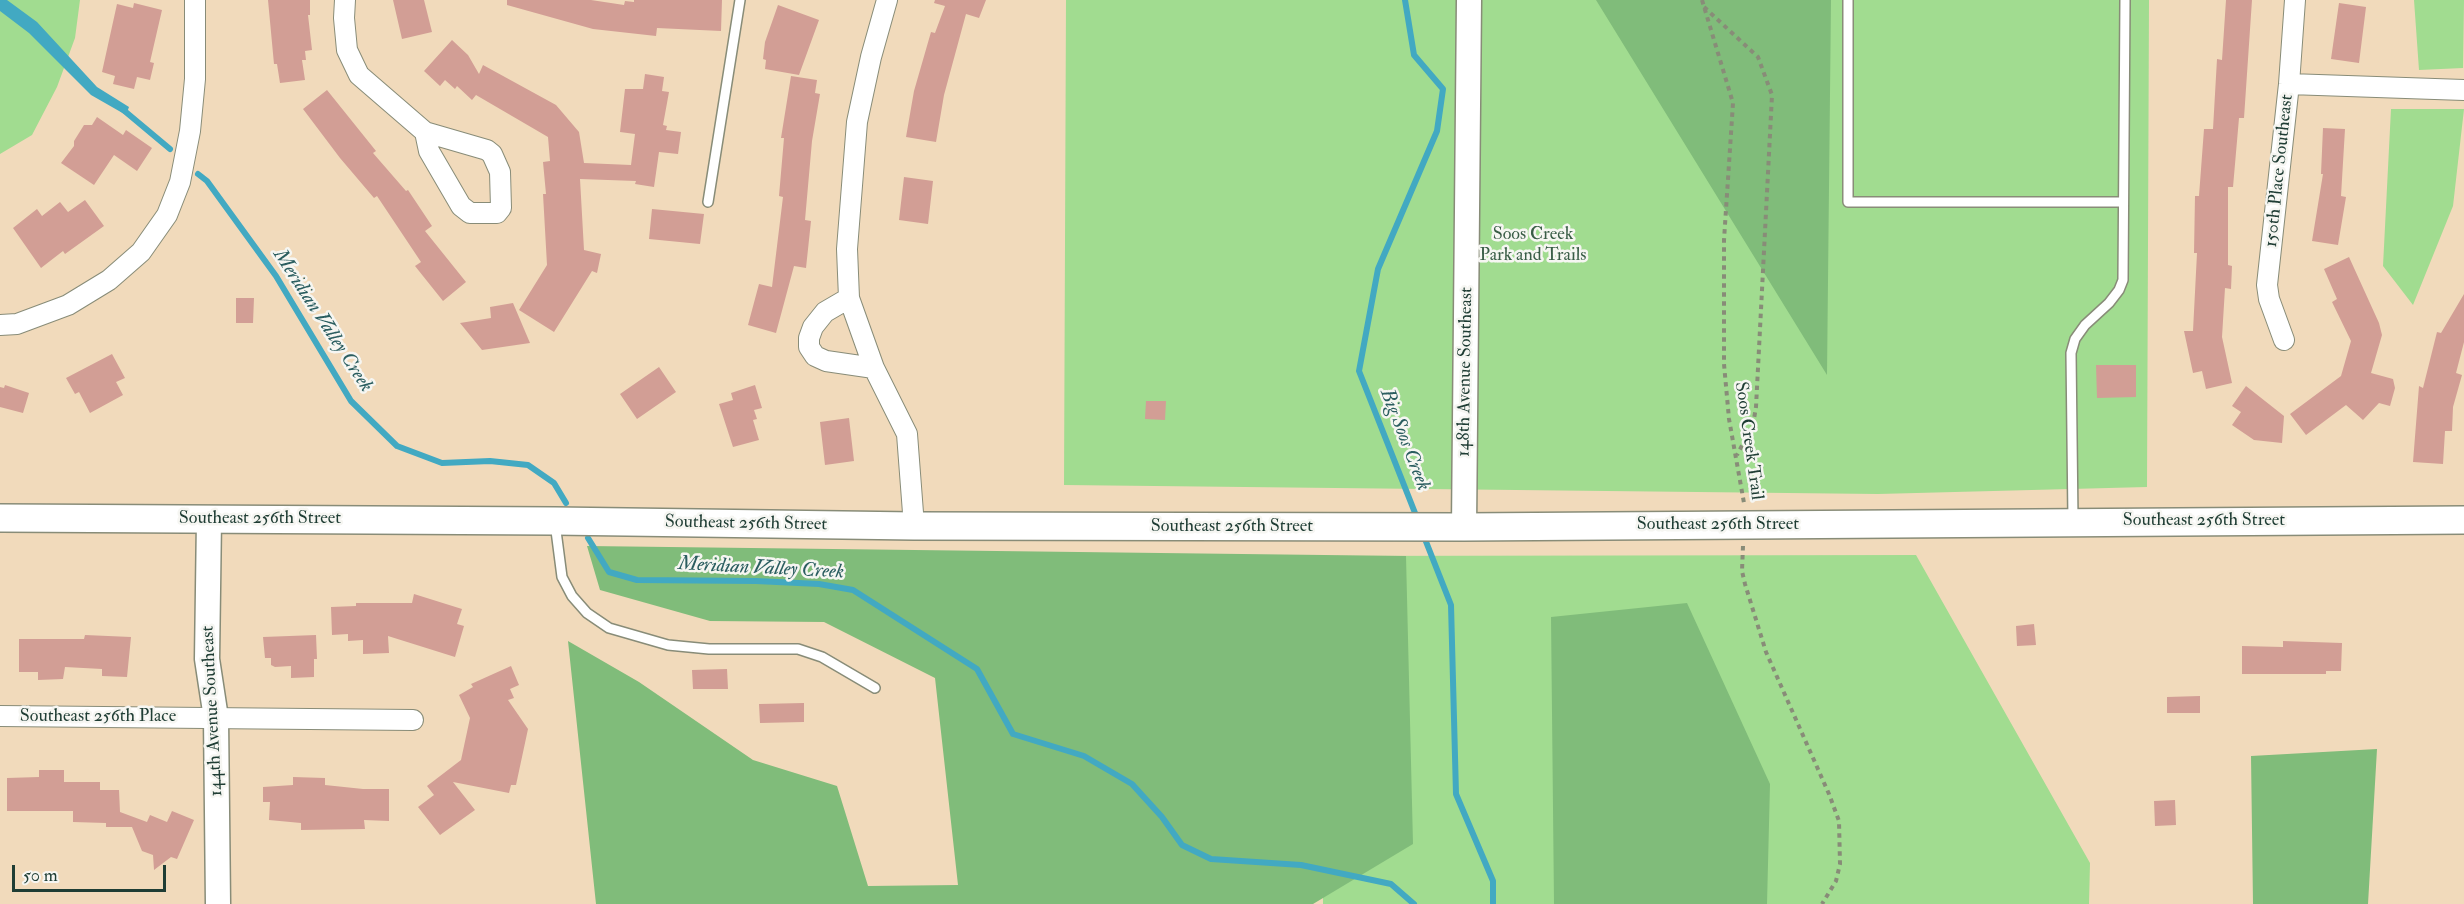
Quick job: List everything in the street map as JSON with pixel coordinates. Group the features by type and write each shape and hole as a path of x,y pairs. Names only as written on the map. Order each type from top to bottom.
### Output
{"main road":[{"name":"Southeast 256th Street","path":"0,518 555,521 914,526 1407,527 2464,519"}],"street":[{"path":"0,325 17,324 68,305 109,280 141,252 167,215 180,182 190,131 195,79 195,0"},
{"path":"345,0 347,50 359,75 425,132 488,150 492,154 500,172 501,208 497,213 491,215 470,213 461,206 429,151 425,132"},
{"path":"887,0 871,57 857,122 847,249 849,298 874,368 907,434 914,526"},
{"name":"148th Avenue Southeast","path":"1452,527 1469,0"},
{"name":"150th Place Southeast","path":"2284,340 2269,299 2268,285 2289,84 2295,0"},
{"path":"2289,84 2464,90"},
{"path":"849,298 825,312 813,327 809,347 814,356 826,361 874,368"},
{"name":"144th Avenue Southeast","path":"209,519 207,659 216,718 218,904"},
{"name":"Southeast 256th Place","path":"0,716 413,720"}],"lane":[{"path":"708,202 740,0"},
{"path":"1848,0 1848,202 2123,201"},
{"path":"2073,522 2071,352 2080,332 2109,303 2123,280 2125,0"},
{"path":"555,521 562,577 572,597 587,613 609,628 668,645 709,649 798,649 822,657 875,688"}],"path":[{"name":"Soos Creek Trail","path":"1702,0 1733,103 1724,240 1724,364 1729,419 1744,496 1742,571 1766,652 1839,820 1840,864 1836,881 1822,904"},
{"path":"1704,7 1758,57 1772,95 1756,407 1753,424 1737,456"}],"green space":[{"path":"0,0 80,0 75,38 57,87 32,135 0,154"},
{"name":"Soos Creek Park and Trails","path":"1066,0 2149,0 2147,487 1878,494 1064,485"},
{"path":"1596,0 1831,0 1827,375"},
{"path":"2414,0 2464,0 2463,68 2419,70"},
{"path":"2391,109 2464,109 2453,206 2413,305 2383,266"},
{"path":"587,546 1406,556 1413,844 1313,904 596,904 568,641 639,682 753,760 837,786 868,886 958,885 935,678 824,622 710,621 600,590"},
{"path":"1916,555 2090,863 2089,904 1323,904 1322,556"},
{"path":"1687,603 1770,784 1767,904 1554,904 1551,617"},
{"path":"2377,749 2368,904 2253,904 2251,756"}],"water":[{"path":"0,0 7,0 37,22 97,87 129,107 126,115 91,95 29,33 0,11"}],"building":[{"path":"268,0 310,0 310,15 308,15 312,50 305,51 306,60 302,60 305,80 280,83 277,64 274,64"},
{"path":"393,0 424,0 432,32 402,39"},
{"path":"507,0 591,0 624,5 625,1 634,2 634,0 722,0 721,31 657,28 656,36 593,29 507,5"},
{"path":"935,0 986,0 979,18 966,14 944,95 936,142 906,137 914,91 931,32 935,33 945,6 934,3"},
{"path":"2226,0 2252,0 2244,118 2239,118 2233,187 2228,187 2228,265 2232,266 2231,289 2225,288 2222,337 2232,383 2206,389 2202,371 2193,373 2184,331 2193,331 2197,253 2194,253 2195,196 2199,196 2204,129 2213,129 2217,59 2222,60"},
{"path":"134,3 162,10 150,62 154,63 150,80 137,77 134,89 113,84 115,76 102,72 117,4 133,8"},
{"path":"2339,3 2366,7 2359,63 2331,59"},
{"path":"778,5 819,20 799,75 765,69 766,60 763,59 765,42"},
{"path":"452,40 468,55 479,74 483,65 556,105 579,132 584,163 631,165 635,134 620,132 625,89 643,89 645,74 664,77 662,91 669,92 663,125 667,126 666,130 681,132 678,154 659,152 654,187 635,184 636,181 580,179 584,250 601,254 597,273 592,271 554,332 519,310 547,265 543,162 550,161 548,137 476,95 472,100 457,86 455,89 445,80 440,86 424,71"},
{"path":"791,76 817,80 815,93 820,94 812,141 805,220 811,221 806,268 794,266 776,333 748,325 759,284 772,287 783,197 779,196 784,138 781,138"},
{"path":"327,90 376,151 373,153 406,191 408,190 432,226 425,231 466,282 443,301 415,266 421,262 377,196 374,198 303,109"},
{"path":"97,117 123,135 126,130 152,148 137,171 114,155 94,185 61,163 74,146 74,141 84,125 92,125"},
{"path":"2323,128 2345,129 2341,196 2346,197 2338,245 2312,241 2323,174 2321,174"},
{"path":"904,177 933,181 928,224 899,220"},
{"path":"85,200 104,226 65,254 63,251 41,268 13,228 37,209 42,216 60,202 68,212"},
{"path":"652,209 704,214 700,244 649,239"},
{"path":"2349,257 2379,323 2382,335 2371,373 2393,379 2395,388 2390,406 2379,403 2363,420 2346,405 2306,435 2290,414 2341,376 2351,341 2332,302 2337,299 2324,269"},
{"path":"2464,294 2464,342 2456,373 2462,375 2453,407 2452,431 2445,431 2443,464 2413,462 2419,386 2423,388 2437,332 2441,333"},
{"path":"236,298 254,298 253,323 236,323"},
{"path":"513,303 530,343 482,350 460,323 491,318 490,307"},
{"path":"112,354 125,378 116,382 123,395 90,413 79,392 75,394 66,378"},
{"path":"2096,365 2136,365 2136,397 2097,398"},
{"path":"659,367 676,392 637,419 620,394"},
{"path":"5,385 29,393 23,413 0,407 0,387 4,388"},
{"path":"755,385 762,408 754,410 757,419 753,420 759,440 733,447 719,404 733,400 731,393"},
{"path":"2246,386 2284,416 2282,443 2254,440 2232,425 2241,412 2232,406"},
{"path":"1146,401 1166,401 1165,420 1145,419"},
{"path":"849,418 854,461 825,465 820,422"},
{"path":"414,594 462,609 457,624 464,626 455,657 388,636 389,653 363,654 363,640 348,641 348,634 332,635 331,607 356,606 356,603 412,603"},
{"path":"2034,624 2036,645 2017,646 2016,626"},
{"path":"85,635 131,637 127,677 102,676 102,669 65,667 63,679 38,680 38,672 19,672 19,639 84,639"},
{"path":"316,635 317,659 314,659 314,677 291,678 291,666 275,667 271,665 271,658 265,658 263,637"},
{"path":"2283,641 2342,643 2341,671 2326,671 2326,674 2242,674 2242,646 2283,647"},
{"path":"511,666 519,685 510,689 514,698 508,700 528,729 516,785 511,785 509,793 453,782 475,810 440,835 418,807 434,795 427,786 461,760 470,718 459,695 473,687 471,684"},
{"path":"727,669 728,689 693,689 692,670"},
{"path":"2200,696 2200,713 2167,713 2167,697"},
{"path":"804,703 804,722 760,723 759,704"},
{"path":"39,770 64,770 64,782 100,782 100,790 119,790 120,812 147,822 150,815 167,822 172,811 194,820 177,859 171,857 154,870 153,855 142,851 132,827 106,827 106,823 73,822 73,811 7,811 7,778 39,777"},
{"path":"293,777 325,778 325,785 389,789 389,821 364,820 365,829 301,830 301,823 269,820 270,802 263,802 263,787 293,785"},
{"path":"2175,800 2176,825 2155,826 2154,801"}],"waterway":[{"name":"Big Soos Creek","path":"1405,0 1414,55 1443,89 1437,131 1378,269 1359,371 1417,518"},
{"name":"Meridian Valley Creek","path":"121,108 170,149"},
{"name":"Meridian Valley Creek","path":"198,174 207,181 276,276 351,401 397,446 442,463 490,461 528,465 554,483 566,503"},
{"name":"Big Soos Creek","path":"1423,534 1451,605 1456,794 1493,881 1493,904"},
{"name":"Meridian Valley Creek","path":"588,538 609,572 637,580 756,581 819,584 853,590 977,669 1013,734 1084,756 1132,784 1162,817 1182,845 1211,859 1301,865 1391,884 1414,904"}]}
